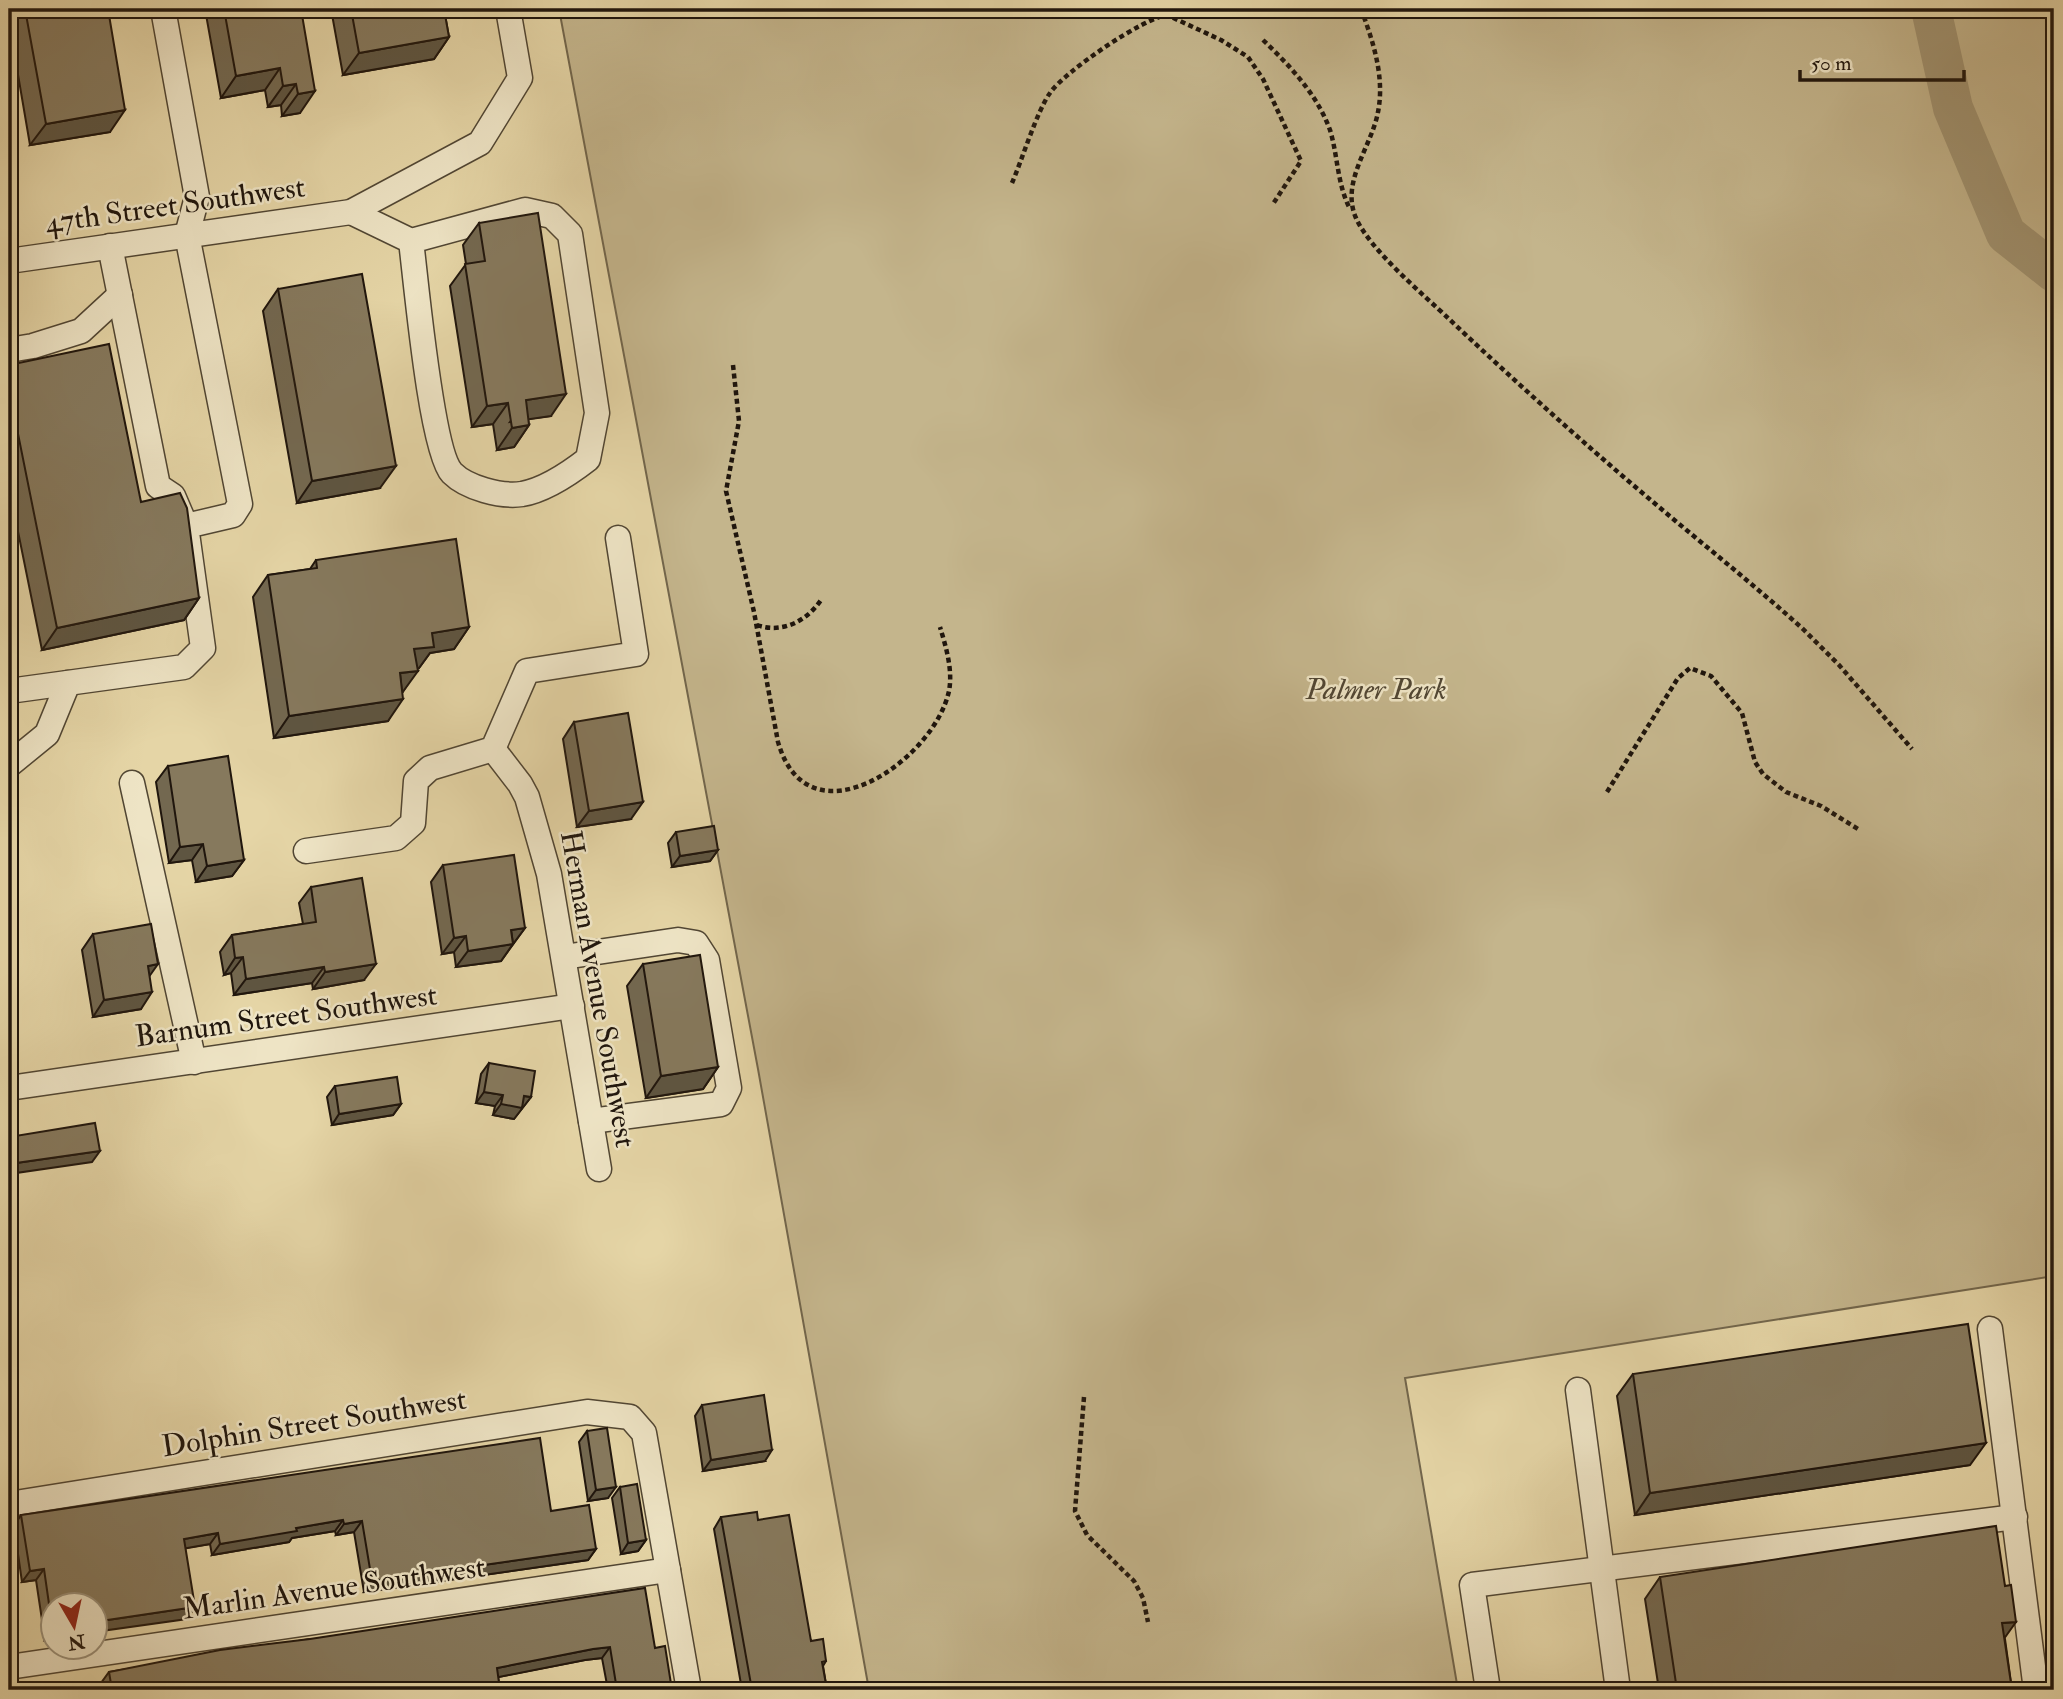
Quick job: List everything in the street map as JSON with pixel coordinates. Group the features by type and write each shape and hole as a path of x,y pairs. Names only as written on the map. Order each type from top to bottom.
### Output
{"street":[{"path":"163,9 197,197 187,235 240,504 233,515 186,526"},
{"path":"351,212 481,143 520,78 508,9"},
{"path":"351,212 411,241 525,210 552,216 570,234 597,413 588,459 566,476 522,494 480,489 451,472 435,425 411,241"},
{"name":"47th Street Southwest","path":"9,261 351,212"},
{"path":"9,691 184,667 203,648 186,526 173,496 158,486 110,246"},
{"path":"9,350 33,346 81,331 120,295"},
{"path":"306,851 396,838 413,823 416,781 430,768 494,749 527,671 636,654 618,538"},
{"path":"9,765 47,734 68,683"},
{"name":"Herman Avenue Southwest","path":"494,749 520,784 535,822 549,874 599,1169"},
{"path":"132,783 194,1062"},
{"path":"564,957 678,940 696,943 706,960 729,1088 721,1104 591,1121"},
{"name":"Barnum Street Southwest","path":"9,1088 572,1006"},
{"path":"1990,1329 2036,1690"},
{"path":"1578,1390 1604,1569 1618,1690"},
{"name":"Dolphin Street Southwest","path":"9,1504 587,1412 630,1417 644,1433 668,1570"},
{"path":"1488,1690 1472,1585 2015,1517"},
{"path":"668,1570 690,1690"},
{"name":"Marlin Avenue Southwest","path":"11,1668 668,1570"}],"path":[{"path":"1356,219 1352,207 1356,170 1378,113 1380,93 1376,58 1361,9"},
{"path":"1012,183 1049,93 1081,64 1136,27 1167,15 1235,48 1248,57 1260,73 1301,161 1273,204"},
{"path":"1263,40 1317,101 1330,131 1346,200 1356,219 1407,279 1593,449 1803,629 1839,665 1912,749"},
{"path":"733,365 739,421 726,491 757,625 782,757 806,783 841,792 866,785 908,755 934,725 949,691 950,674 940,627"},
{"path":"757,625 772,629 799,622 815,609 821,600"},
{"path":"1607,792 1678,678 1690,668 1711,676 1742,713 1755,762 1763,774 1786,792 1821,806 1858,829"},
{"path":"1084,1398 1075,1511 1087,1535 1134,1581 1143,1598 1149,1622"}],"green space":[{"name":"Palmer Park","path":"559,9 2054,9 2054,1276 1405,1378 1458,1690 869,1690 758,1069"}],"building":[{"path":"25,9 108,9 125,110 46,124"},
{"path":"224,9 301,9 315,91 298,94 296,84 283,86 280,68 236,76"},
{"path":"351,9 444,9 449,37 359,53"},
{"path":"538,213 566,394 526,400 529,425 512,428 508,403 487,406 465,264 485,261 479,223"},
{"path":"362,274 396,466 312,481 278,289"},
{"path":"109,344 141,502 180,493 187,508 199,598 57,628 9,389 9,365"},
{"path":"456,539 469,627 432,633 434,647 414,649 418,671 400,673 403,699 289,716 268,575 317,568 316,560"},
{"path":"628,713 643,802 589,811 574,722"},
{"path":"228,756 244,860 207,866 203,844 180,847 168,766"},
{"path":"714,826 718,850 680,856 676,832"},
{"path":"514,855 525,928 511,930 513,944 468,951 466,936 454,938 443,865"},
{"path":"362,878 376,964 325,972 324,967 246,979 243,957 235,958 232,935 316,922 311,887"},
{"path":"151,924 158,964 148,966 152,992 104,1000 93,934"},
{"path":"700,955 718,1067 661,1076 643,964"},
{"path":"489,1063 535,1071 531,1097 524,1096 522,1108 501,1104 503,1095 484,1092"},
{"path":"397,1077 401,1104 339,1114 335,1086"},
{"path":"95,1123 100,1151 9,1164 9,1137"},
{"path":"1968,1324 1986,1443 1650,1493 1633,1374"},
{"path":"764,1395 772,1450 711,1460 702,1405"},
{"path":"607,1428 616,1487 596,1490 587,1431"},
{"path":"540,1438 551,1511 589,1505 596,1549 372,1581 362,1521 344,1524 343,1520 220,1544 218,1533 184,1539 195,1607 108,1620 108,1590 47,1590 44,1569 30,1571 21,1515"},
{"path":"637,1484 646,1540 628,1543 620,1487"},
{"path":"757,1512 758,1520 789,1515 811,1641 823,1639 826,1661 822,1662 827,1690 752,1690 721,1517"},
{"path":"1996,1526 2005,1586 2011,1585 2016,1622 2002,1623 2012,1690 1677,1690 1660,1577"},
{"path":"645,1588 655,1648 665,1646 672,1690 617,1690 610,1647 497,1668 500,1690 112,1690 109,1672 220,1650 310,1639"}],"waterway":[{"path":"1931,9 1953,108 2006,234 2054,272"}]}
